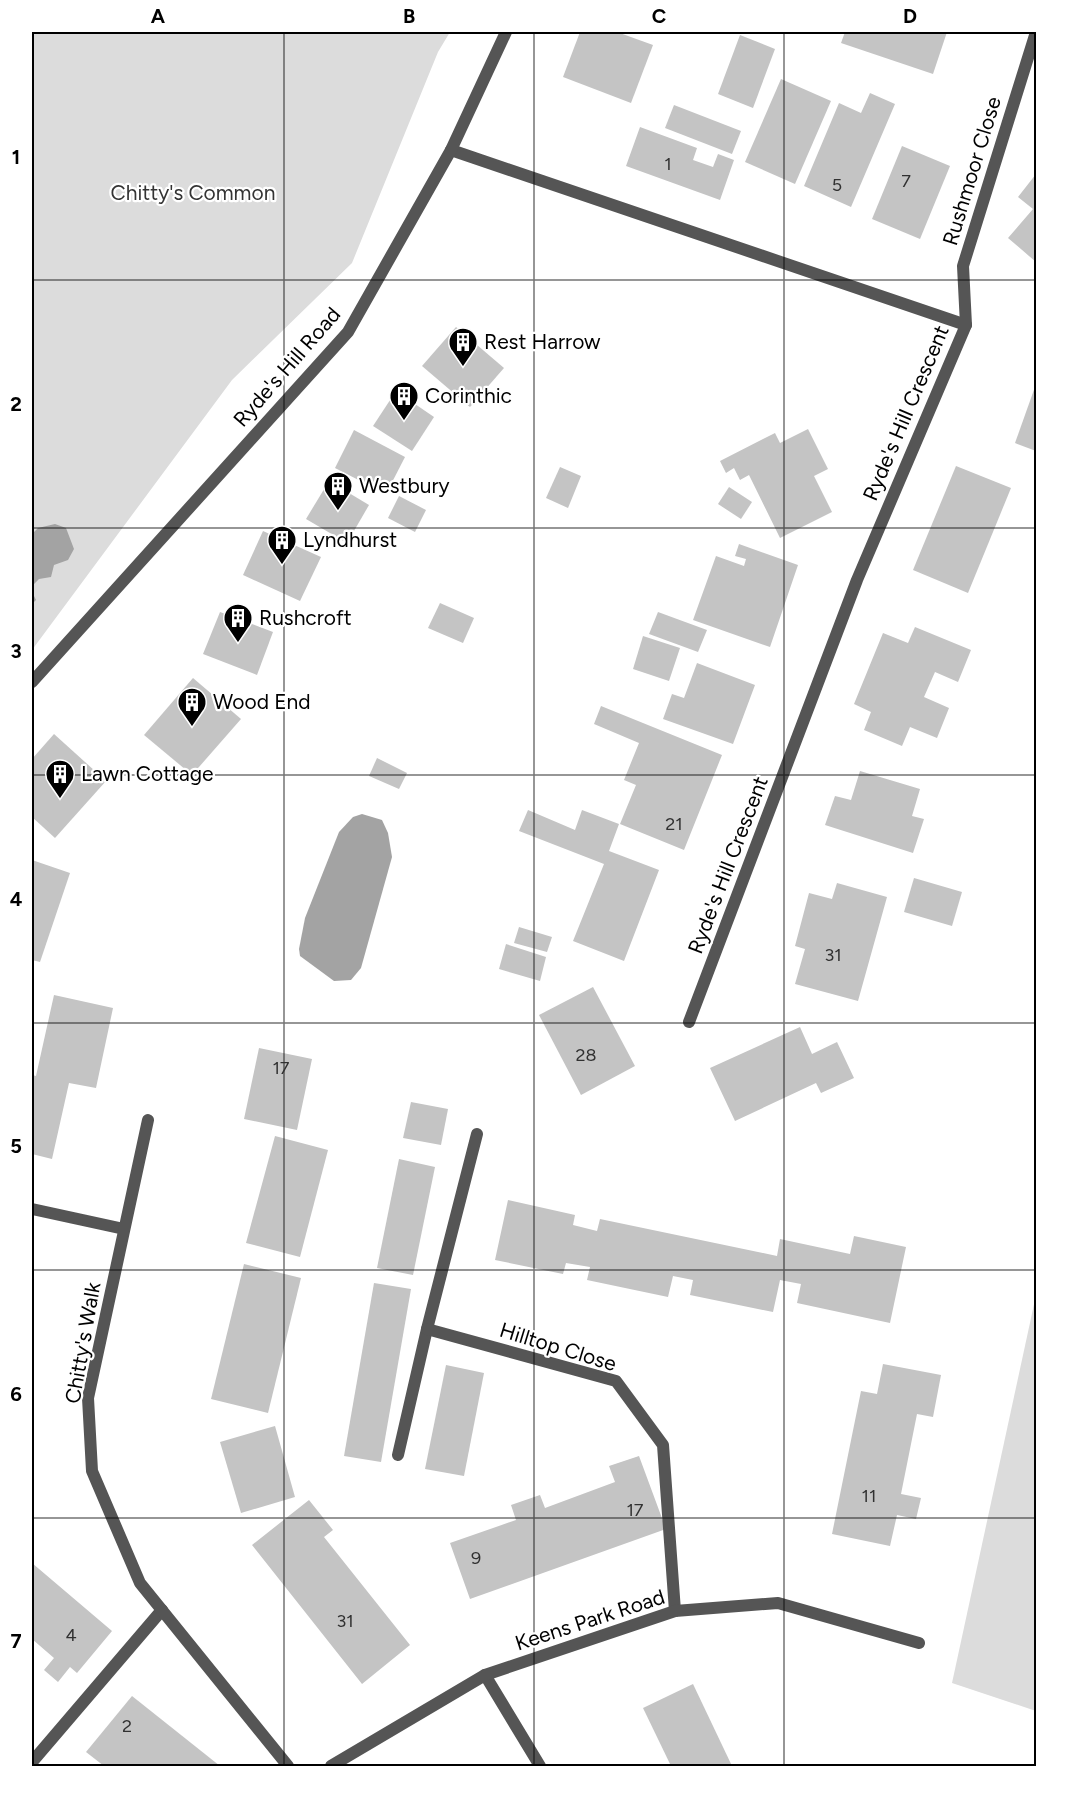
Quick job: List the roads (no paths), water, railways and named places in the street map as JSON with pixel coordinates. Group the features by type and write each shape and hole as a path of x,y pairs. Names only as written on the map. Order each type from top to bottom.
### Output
{"street":[{"name":"Ryde's Hill Road","path":"32,682 348,332 451,150 506,32"},
{"name":"Rushmoor Close","path":"966,325 963,266 1036,32"},
{"name":"Ryde's Hill Crescent","path":"451,150 966,325 857,580 689,1022"},
{"name":"Chitty's Walk","path":"148,1120 88,1398 92,1471 140,1583 288,1767"},
{"path":"399,1455 427,1329 477,1134"},
{"path":"32,1209 124,1229"},
{"name":"Hilltop Close","path":"427,1329 616,1381 663,1445 675,1611"},
{"name":"Keens Park Road","path":"331,1767 485,1675 675,1611 778,1603 919,1643"},
{"path":"32,1762 162,1610"},
{"path":"485,1675 540,1767"}],"place":[{"name":"Rest Harrow","path":"463,368"},
{"name":"Corinthic","path":"404,422"},
{"name":"Westbury","path":"338,512"},
{"name":"Lyndhurst","path":"282,566"},
{"name":"Rushcroft","path":"238,644"},
{"name":"Wood End","path":"192,728"},
{"name":"Lawn Cottage","path":"60,800"}],"park label":[{"name":"Chitty's Common","path":"193,193"}]}
